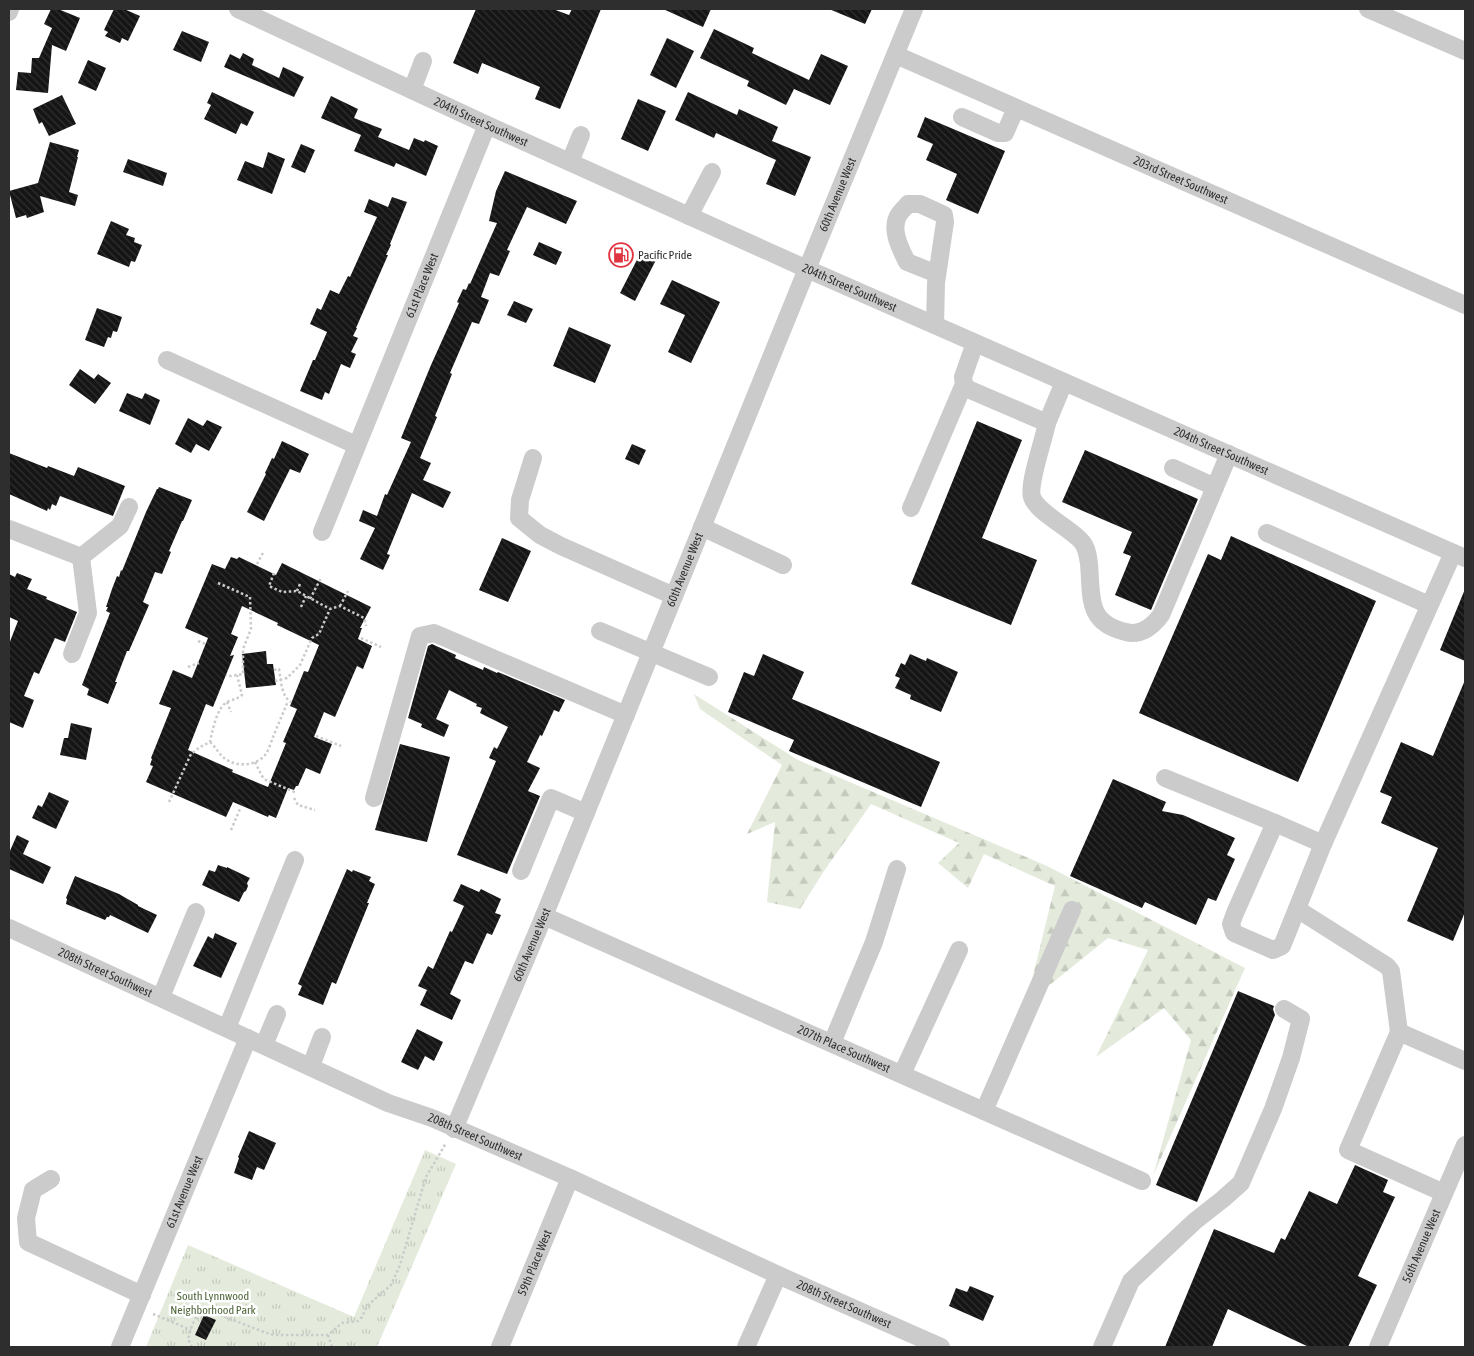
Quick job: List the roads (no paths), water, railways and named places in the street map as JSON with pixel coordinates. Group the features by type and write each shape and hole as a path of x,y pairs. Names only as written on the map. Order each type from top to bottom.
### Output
{"street":[{"name":"204th Street Southwest","path":"238,9 487,126 806,269 1459,555"},
{"name":"60th Avenue West","path":"454,1129 544,916 806,269 914,9"},
{"path":"1368,9 1465,51"},
{"name":"203rd Street Southwest","path":"896,55 1465,305"},
{"path":"412,90 423,61"},
{"path":"962,117 998,132 1005,133 1016,108"},
{"name":"61st Place West","path":"322,532 487,126"},
{"path":"570,162 581,135"},
{"path":"689,216 712,172"},
{"path":"935,325 937,274"},
{"path":"975,343 963,377 964,384 968,389 1047,423"},
{"path":"167,360 356,445"},
{"path":"1064,382 1047,423 1032,480 1032,497 1038,507 1083,542 1088,553 1091,596 1095,612 1103,623 1116,630 1129,633 1141,631 1153,625 1161,615 1229,454"},
{"path":"911,508 964,384"},
{"path":"533,458 520,500 519,518 540,535 561,546 674,596"},
{"path":"1173,468 1215,487"},
{"path":"81,558 120,526 129,507"},
{"path":"702,527 783,565"},
{"path":"9,529 81,558"},
{"path":"1267,533 1429,605"},
{"path":"1275,823 1231,924 1234,933 1273,950 1282,946 1323,844 1429,605 1459,555"},
{"path":"72,654 88,613 81,558"},
{"path":"600,631 709,677"},
{"path":"374,798 420,636 434,632 626,714"},
{"path":"1165,778 1323,844"},
{"path":"521,871 551,798 586,813"},
{"path":"227,1028 296,860"},
{"path":"832,1043 874,942 896,869"},
{"path":"1297,909 1387,966 1391,971 1399,1032 1348,1150 1444,1193"},
{"path":"984,1111 1072,910"},
{"path":"161,997 196,912"},
{"name":"207th Place Southwest","path":"544,916 1142,1181"},
{"name":"208th Street Southwest","path":"9,928 388,1103 432,1118 570,1178 778,1275 940,1347"},
{"path":"902,1074 959,950"},
{"path":"1102,1347 1131,1281 1195,1221 1241,1183 1273,1110 1291,1058 1301,1018 1284,1009"},
{"name":"61st Avenue West","path":"120,1347 256,1041 277,1014"},
{"path":"1399,1032 1465,1061"},
{"path":"310,1066 322,1037"},
{"name":"56th Avenue West","path":"1378,1347 1465,1144"},
{"name":"59th Place West","path":"500,1347 570,1178"},
{"path":"51,1179 33,1190 26,1218 28,1242 142,1295"},
{"path":"746,1347 778,1275"}],"place":[{"name":"Pacific Pride","path":"621,255"}],"park label":[{"name":"South Lynnwood Neighborhood Park","path":"213,1303"}]}
